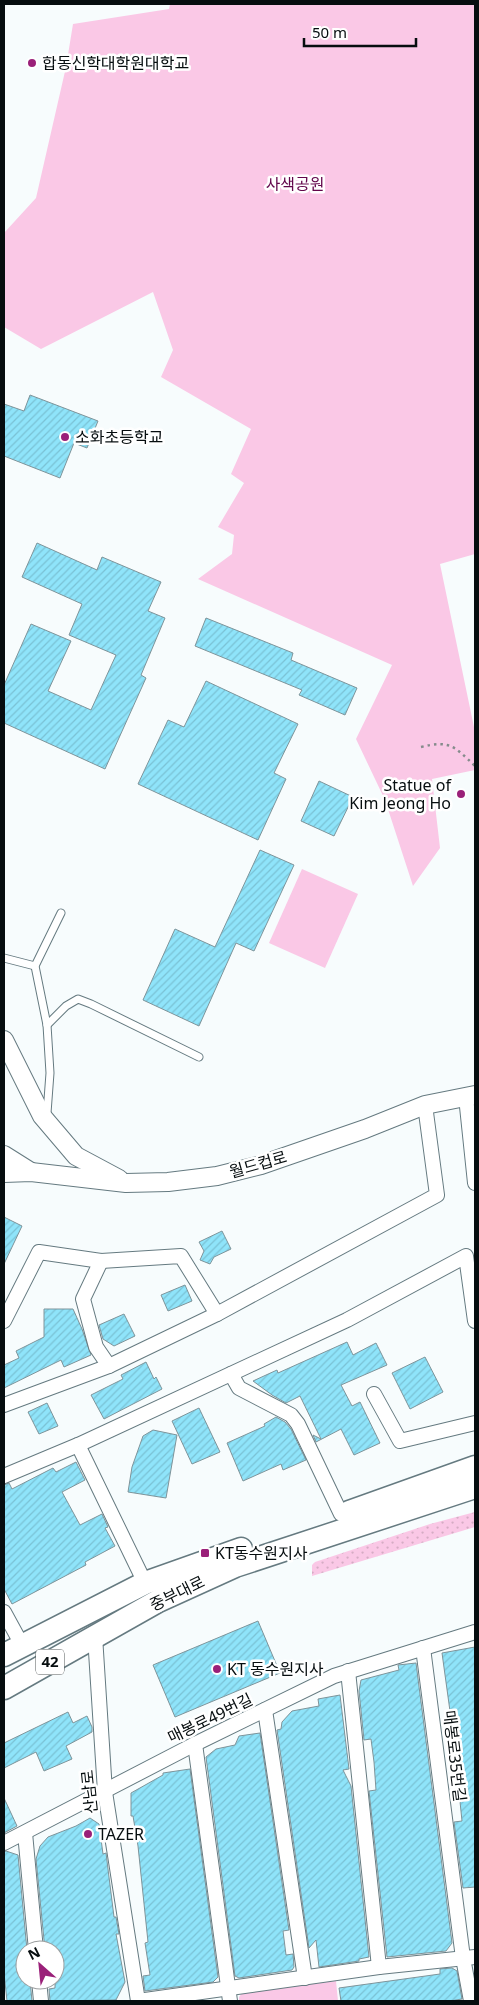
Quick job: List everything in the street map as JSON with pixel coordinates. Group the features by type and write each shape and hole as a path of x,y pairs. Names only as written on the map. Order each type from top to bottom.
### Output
{"main road":[{"name":"중부대로","path":"13,1650 145,1583 475,1467"},
{"name":"중부대로","path":"4,1688 158,1601 235,1566 475,1487"}],"street":[{"path":"4,1040 42,1116 76,1156 126,1183"},
{"path":"471,1096 475,1183"},
{"name":"월드컵로","path":"4,1173 32,1172 126,1183 168,1182 217,1176 261,1165 365,1129 426,1105 471,1096"},
{"path":"4,1404 109,1366 217,1314 437,1195 426,1105"},
{"name":"월드컵로","path":"4,1155 32,1172"},
{"path":"4,1476 78,1445 347,1320 466,1256 475,1245"},
{"path":"4,1321 39,1252 100,1261 181,1256 217,1314"},
{"path":"466,1256 475,1321"},
{"path":"100,1261 83,1299 96,1347 109,1366"},
{"path":"231,1374 239,1388 291,1415 298,1424 341,1514"},
{"path":"374,1394 400,1441 475,1423"},
{"path":"78,1445 145,1583"},
{"path":"4,1612 13,1650"},
{"name":"매봉로49번길","path":"4,1844 195,1744 348,1671 475,1632"},
{"name":"산남로","path":"95,1636 105,1792 138,2001"},
{"name":"매봉로35번길","path":"424,1648 469,1957 471,2001"},
{"path":"348,1671 379,1967"},
{"path":"265,1710 305,1978"},
{"path":"195,1744 228,1994"},
{"path":"25,1833 35,1940"},
{"path":"138,2001 228,1994 305,1978 379,1967 469,1957"}],"lane":[{"path":"48,1123 46,1107 50,1073 47,1025 35,966 62,913"},
{"path":"4,958 35,966"},
{"path":"47,1025 66,1006 78,1000 199,1057"}],"path":[{"path":"421,748 438,743 456,748 475,766"}],"green space":[{"name":"사색공원","path":"170,4 475,4 475,554 440,564 475,732 475,770 432,779 440,848 413,886 385,800 356,739 392,665 198,579 232,554 234,535 218,527 244,483 231,474 251,429 161,377 173,350 153,292 41,349 4,327 4,233 36,198 66,67 73,24 169,9"},
{"path":"302,869 358,894 325,968 269,943"},
{"path":"475,1512 475,1527 312,1576 312,1565 315,1562 430,1524"},
{"path":"336,1981 338,2001 239,2001 242,1993"}],"building":[{"path":"30,395 98,421 87,448 74,443 60,478 4,456 4,404 24,411"},
{"path":"37,543 97,570 102,557 161,582 148,611 165,618 141,675 146,678 105,769 4,723 4,685 31,624 71,641 48,691 91,710 116,655 69,635 82,604 22,577"},
{"path":"206,618 293,653 291,660 357,688 345,715 299,695 302,690 195,646"},
{"path":"206,681 298,724 274,773 286,779 258,840 138,784 168,720 184,727"},
{"path":"319,781 353,797 334,836 301,821"},
{"path":"260,850 294,865 254,951 236,943 199,1026 143,1000 175,929 215,947"},
{"path":"4,1217 22,1226 4,1264"},
{"path":"222,1231 231,1249 214,1257 210,1264 200,1260 204,1251 199,1242"},
{"path":"185,1285 192,1301 168,1311 161,1295"},
{"path":"44,1309 73,1309 91,1355 64,1367 61,1360 4,1388 4,1365 19,1358 16,1351 44,1337"},
{"path":"124,1314 135,1336 114,1346 103,1339 99,1325"},
{"path":"347,1342 353,1355 376,1343 387,1365 341,1385 352,1406 360,1402 380,1443 354,1455 341,1429 316,1442 313,1435 321,1439 300,1396 286,1403 253,1381 277,1370 278,1373"},
{"path":"425,1357 443,1392 410,1409 392,1373"},
{"path":"146,1362 154,1379 156,1377 162,1389 104,1419 91,1395 123,1379 121,1375"},
{"path":"47,1403 58,1426 39,1434 28,1412"},
{"path":"199,1408 220,1452 192,1464 172,1421"},
{"path":"276,1417 285,1422 291,1429 306,1460 283,1470 281,1464 243,1481 227,1443 265,1426 264,1424"},
{"path":"153,1430 177,1435 166,1498 128,1492 132,1467 143,1436"},
{"path":"76,1462 85,1480 62,1492 80,1525 102,1514 108,1527 105,1528 115,1546 85,1562 86,1565 12,1604 4,1589 4,1485 9,1483 12,1489 53,1468 56,1472"},
{"name":"KT 동수원지사","path":"258,1621 280,1673 175,1717 153,1665"},
{"path":"475,1647 475,1887 463,1888 454,1822 462,1821 459,1792 461,1791 442,1653"},
{"path":"416,1663 452,1943 446,1951 387,1957 369,1791 376,1790 374,1762 371,1739 364,1740 359,1691 361,1680 399,1670 398,1665"},
{"path":"340,1695 349,1769 343,1770 351,1786 369,1957 359,1959 359,1961 319,1967 316,1940 309,1948 277,1730 281,1729 282,1722 292,1711 319,1706 318,1699"},
{"path":"68,1712 73,1723 87,1716 92,1727 92,1732 66,1746 72,1759 44,1771 36,1752 4,1768 4,1743"},
{"path":"260,1733 289,1930 283,1931 286,1955 293,1954 294,1967 292,1970 239,1978 235,1976 206,1757 216,1749 235,1745 239,1736"},
{"path":"190,1769 218,1977 213,1982 145,1991 143,1976 150,1975 145,1943 148,1942 138,1846 133,1816 131,1816 131,1793 163,1775 163,1773"},
{"path":"4,1798 17,1826 4,1833"},
{"path":"90,1818 99,1824 103,1854 106,1853 114,1917 116,1917 119,1934 116,1934 125,1982 116,2000 50,2001 49,1990 65,1990 65,1940 44,1940 36,1859 40,1846 48,1837 76,1826"},
{"path":"4,1852 18,1855 26,1940 15,1940 15,1990 31,1990 32,2001 7,2001 4,1973"},
{"path":"452,1968 457,1971 462,1999 450,2001 341,2001 339,1988 440,1974 440,1969"}],"place":[{"name":"합동신학대학원대학교","path":"32,63"},
{"name":"소화초등학교","path":"65,437"},
{"name":"Statue of Kim Jeong Ho","path":"461,794"},
{"name":"KT동수원지사","path":"205,1553"},
{"name":"KT 동수원지사","path":"217,1669"},
{"name":"TAZER","path":"88,1834"}]}
